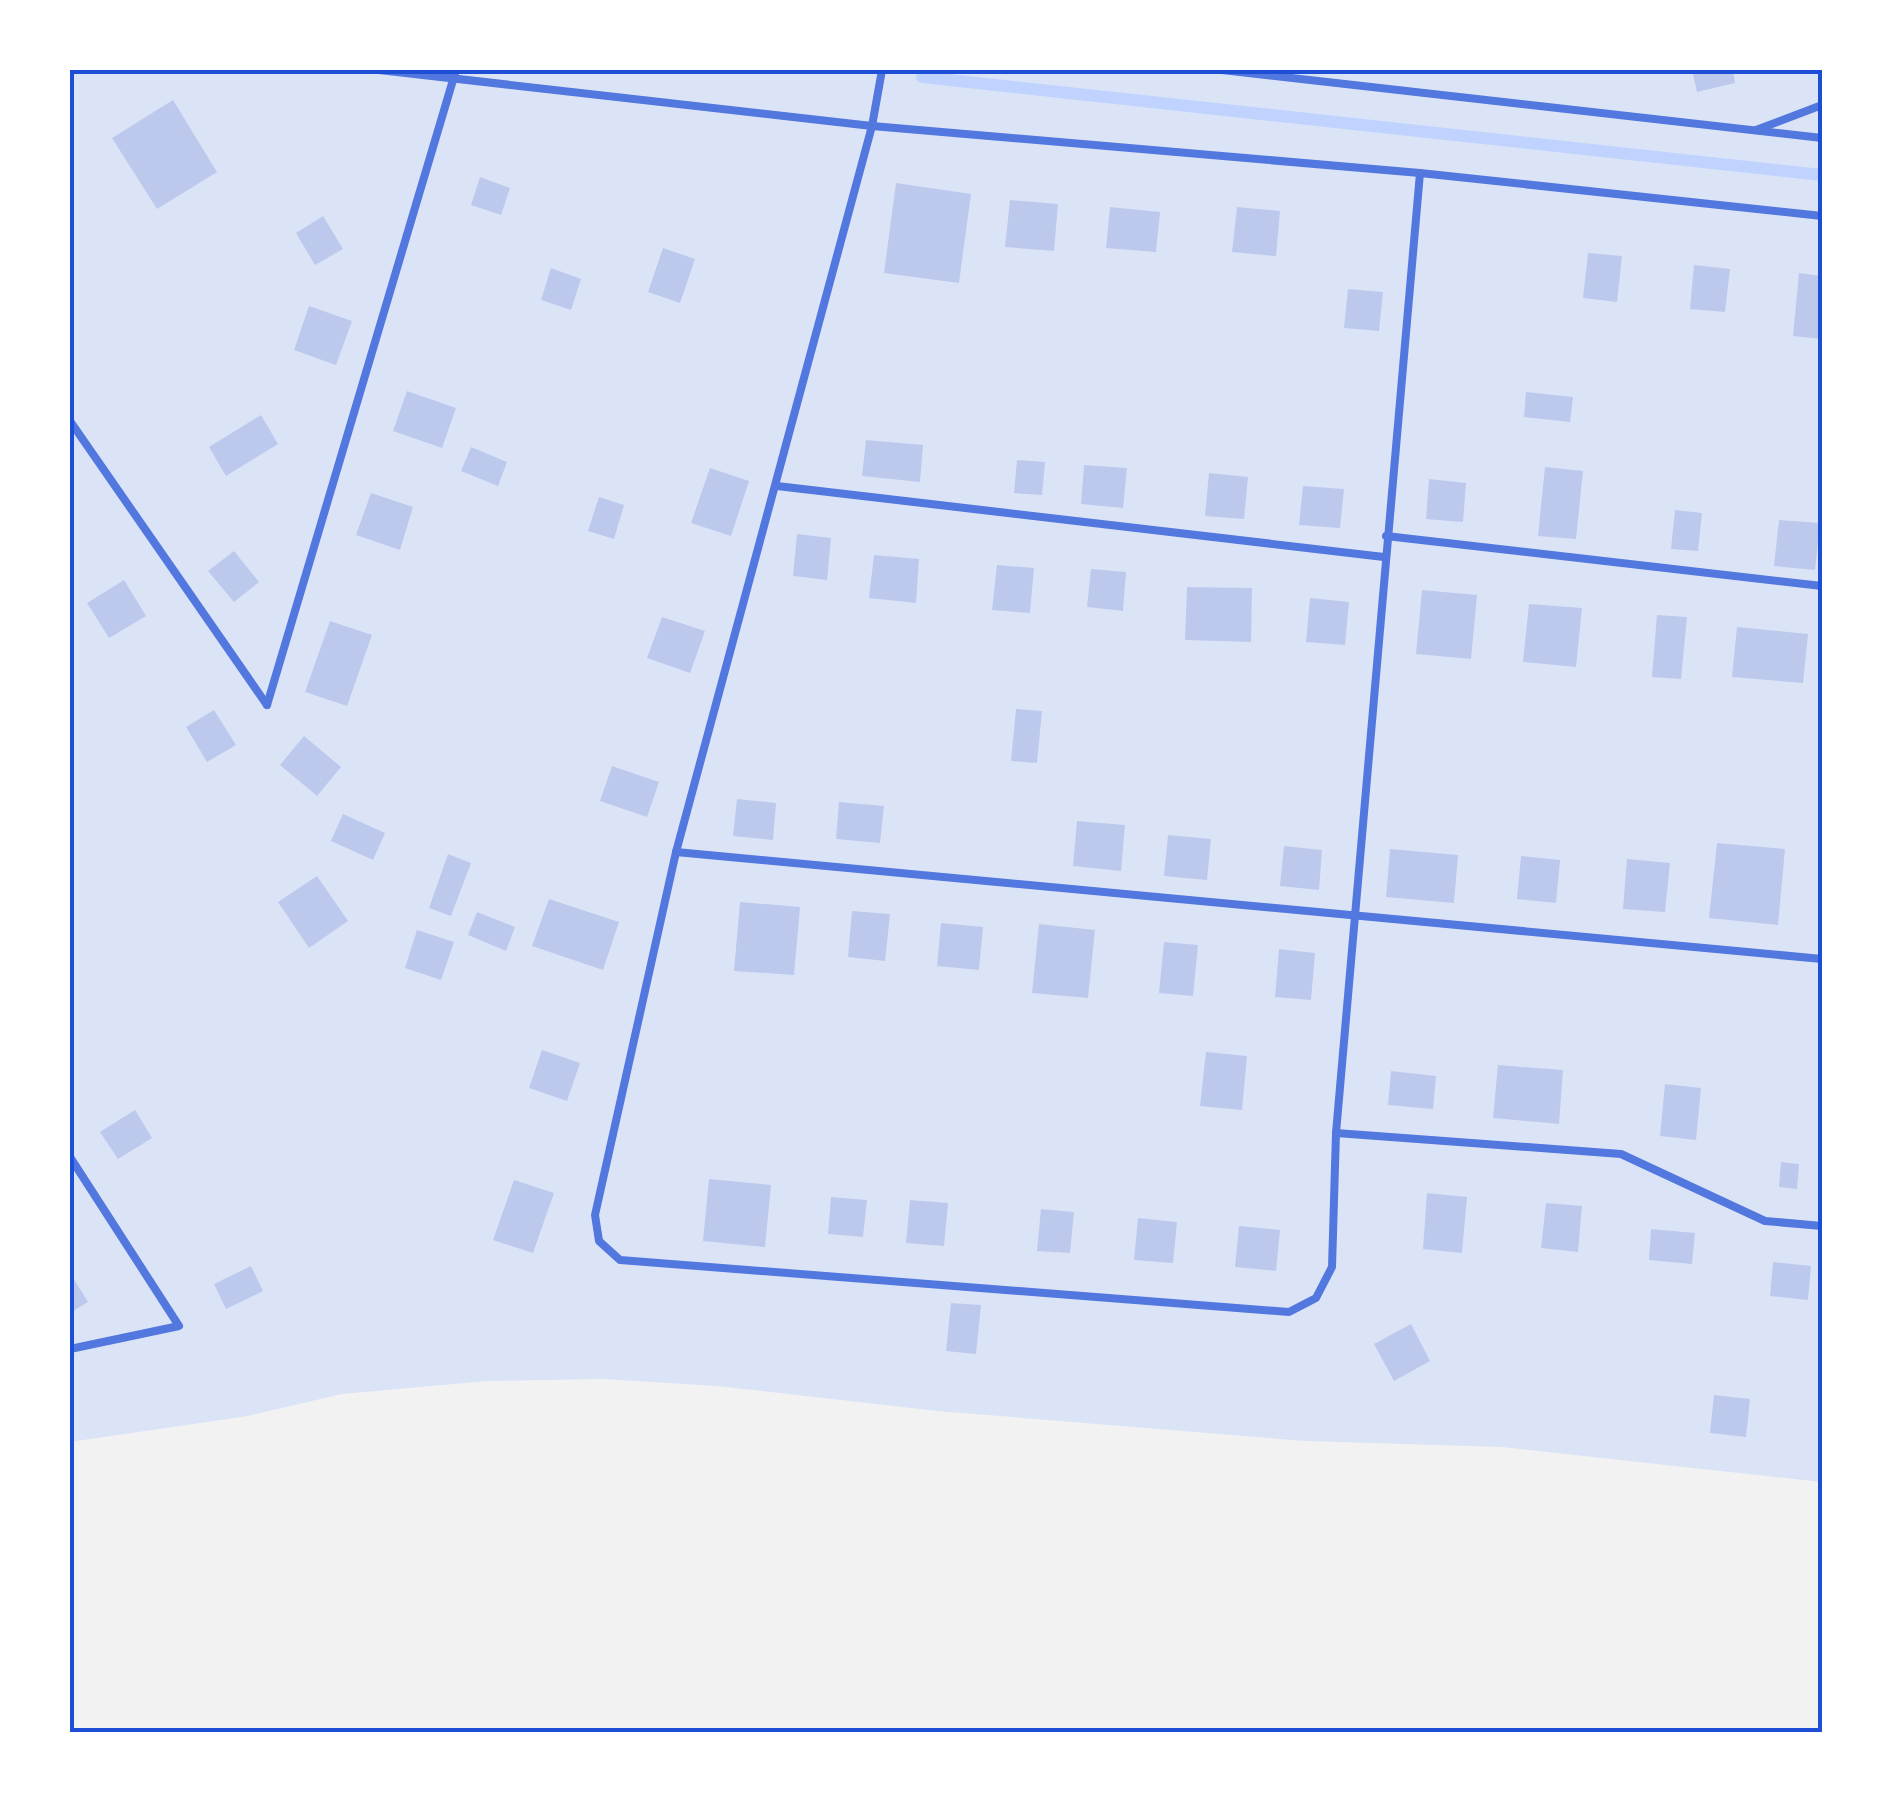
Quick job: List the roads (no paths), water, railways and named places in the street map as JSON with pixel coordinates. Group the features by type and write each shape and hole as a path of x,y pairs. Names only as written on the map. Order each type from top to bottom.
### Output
{"lane":[{"path":"379,70 455,74 872,126 1420,173 1822,216"},
{"path":"882,70 872,126 676,852 595,1216 599,1241 620,1260 1289,1312 1316,1298 1332,1267 1336,1133 1420,173"},
{"path":"1222,70 1822,138"},
{"path":"70,421 267,705 455,74"},
{"path":"1754,131 1822,104"},
{"path":"776,486 1384,558"},
{"path":"1386,536 1822,586"},
{"path":"676,852 1822,959"},
{"path":"1336,1133 1621,1154 1766,1221 1822,1226"},
{"path":"70,1157 179,1326 70,1349"}],"waterway":[{"path":"922,77 1822,175"}]}
